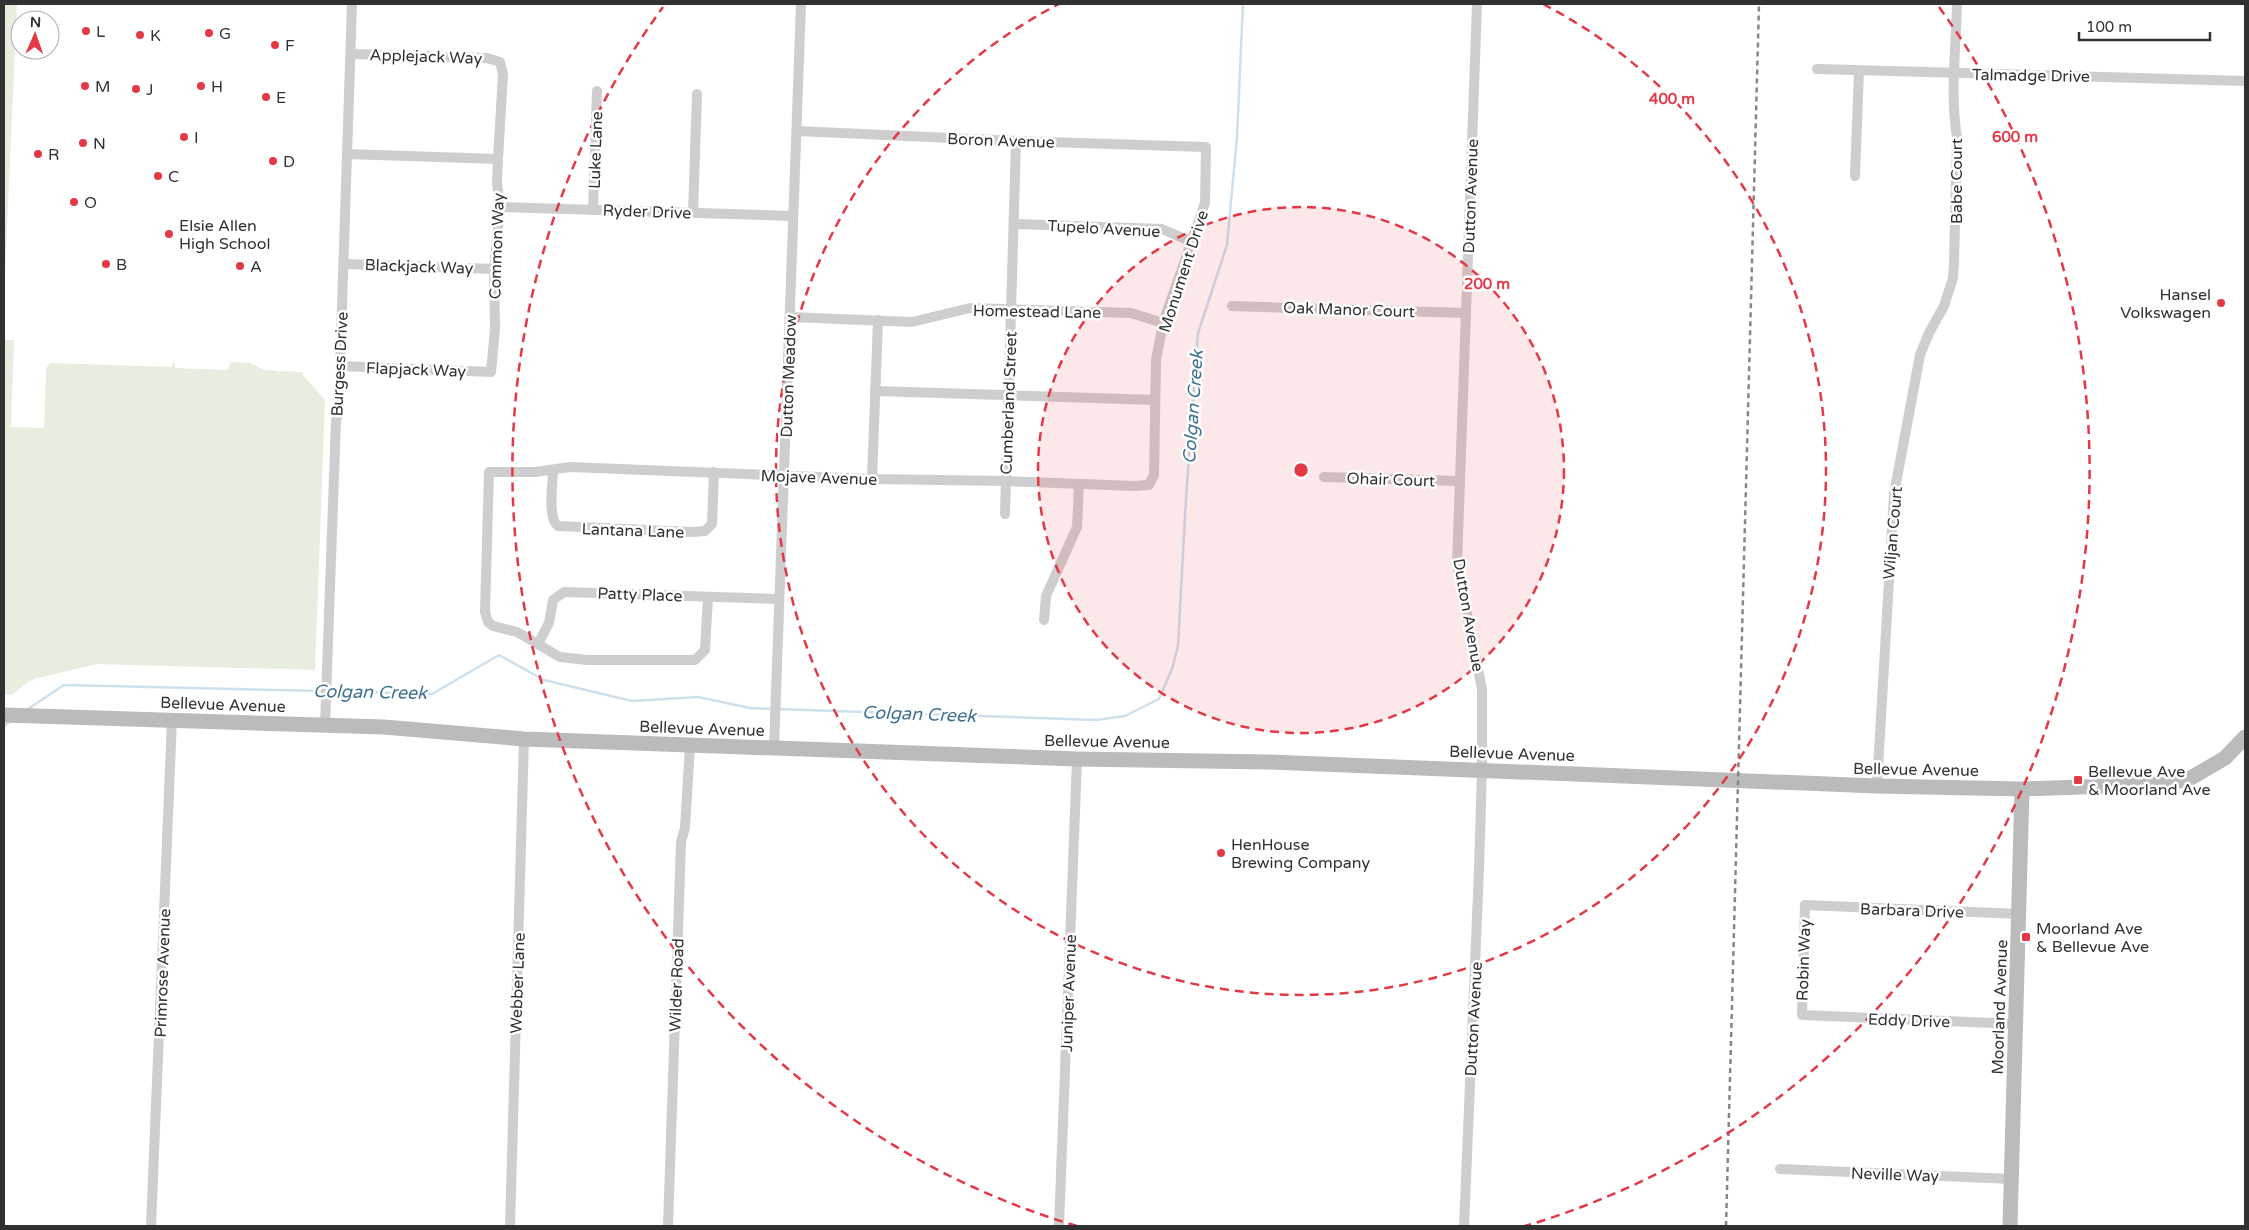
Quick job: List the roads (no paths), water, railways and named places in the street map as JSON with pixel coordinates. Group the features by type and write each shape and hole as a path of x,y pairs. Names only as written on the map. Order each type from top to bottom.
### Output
{"street":[{"name":"Burgess Drive","path":"325,725 336,421 338,413 344,264 352,4"},
{"name":"Dutton Meadow","path":"774,747 801,4"},
{"name":"Dutton Avenue","path":"1464,1226 1482,769 1482,690 1457,564 1477,4"},
{"name":"Babe Court","path":"1950,288 1954,263 1957,174 1957,138 1954,118 1958,4"},
{"name":"Applejack Way","path":"351,54 487,58 500,62"},
{"name":"Common Way","path":"492,372 495,329 494,269 500,207 497,182 503,74 500,62"},
{"name":"Talmadge Drive","path":"1817,69 2245,81"},
{"path":"1855,176 1859,71"},
{"name":"Luke Lane","path":"593,210 597,91"},
{"path":"693,213 697,94"},
{"name":"Boron Avenue","path":"796,132 1206,147"},
{"name":"Cumberland Street","path":"1005,514 1016,141"},
{"name":"Monument Drive","path":"1149,485 1154,475 1156,360 1163,323 1205,203 1206,147"},
{"path":"347,154 498,159"},
{"name":"Ryder Drive","path":"500,207 794,216"},
{"name":"Tupelo Avenue","path":"1014,224 1162,229 1192,242"},
{"name":"Blackjack Way","path":"344,264 494,269"},
{"name":"Wiljan Court","path":"1878,786 1894,494 1920,354 1929,332 1944,306 1950,288"},
{"name":"Oak Manor Court","path":"1232,306 1466,313"},
{"name":"Homestead Lane","path":"790,317 912,322 970,308 1131,313 1163,323"},
{"path":"872,479 878,320"},
{"name":"Flapjack Way","path":"340,366 492,372"},
{"path":"876,391 1154,400"},
{"name":"Mojave Avenue","path":"538,644 517,632 493,626 486,616 490,472 536,472 570,467 872,479 1149,485"},
{"name":"Lantana Lane","path":"553,470 552,515 555,524 558,526 692,532 705,531 712,524 714,472"},
{"name":"Ohair Court","path":"1324,477 1459,482"},
{"path":"1044,620 1046,596 1077,527 1078,484"},
{"name":"Patty Place","path":"538,644 549,623 553,600 564,592 778,599"},
{"path":"538,644 548,652 572,659 696,660 705,650 708,596"},
{"name":"Bellevue Avenue","path":"4,715 384,727 524,739 1077,759 1268,762 1482,769 1878,786 2022,789 2164,784 2189,779 2225,758 2245,737"},
{"name":"Primrose Avenue","path":"151,1226 172,720"},
{"name":"Webber Lane","path":"510,1226 524,739"},
{"name":"Wilder Road","path":"668,1226 681,842 685,828 690,745"},
{"name":"Juniper Avenue","path":"1059,1226 1077,759"},
{"name":"Moorland Avenue","path":"2010,1226 2022,789"},
{"name":"Barbara Drive","path":"1805,905 2020,914"},
{"name":"Robin Way","path":"1802,1015 1805,905"},
{"name":"Eddy Drive","path":"1802,1015 2017,1024"},
{"name":"Neville Way","path":"1780,1169 2010,1179"}],"waterway":[{"name":"Colgan Creek","path":"777,709 1096,720 1125,716 1159,699 1172,669 1178,646 1198,333 1227,245 1237,137 1243,4"},
{"name":"Colgan Creek","path":"328,691 432,694 499,655 544,680 632,701 698,697 750,708 772,709"},
{"name":"Colgan Creek","path":"28,709 64,685 322,691"},
{"name":"Colgan Creek","path":"4,726 11,721"}],"railway":[{"path":"1726,1226 1759,4"}],"place":[{"name":"L","path":"86,31"},
{"name":"G","path":"209,33"},
{"name":"K","path":"140,35"},
{"name":"F","path":"275,45"},
{"name":"M","path":"85,86"},
{"name":"H","path":"201,86"},
{"name":"J","path":"136,89"},
{"name":"E","path":"266,97"},
{"name":"I","path":"184,137"},
{"name":"N","path":"83,143"},
{"name":"R","path":"38,154"},
{"name":"D","path":"273,161"},
{"name":"C","path":"158,176"},
{"name":"O","path":"74,202"},
{"name":"Elsie Allen High School","path":"169,234"},
{"name":"B","path":"106,264"},
{"name":"A","path":"240,266"},
{"name":"Hansel Volkswagen","path":"2221,303"},
{"name":"Bellevue Ave & Moorland Ave","path":"2078,780"},
{"name":"HenHouse Brewing Company","path":"1221,853"},
{"name":"Moorland Ave & Bellevue Ave","path":"2026,937"}]}
